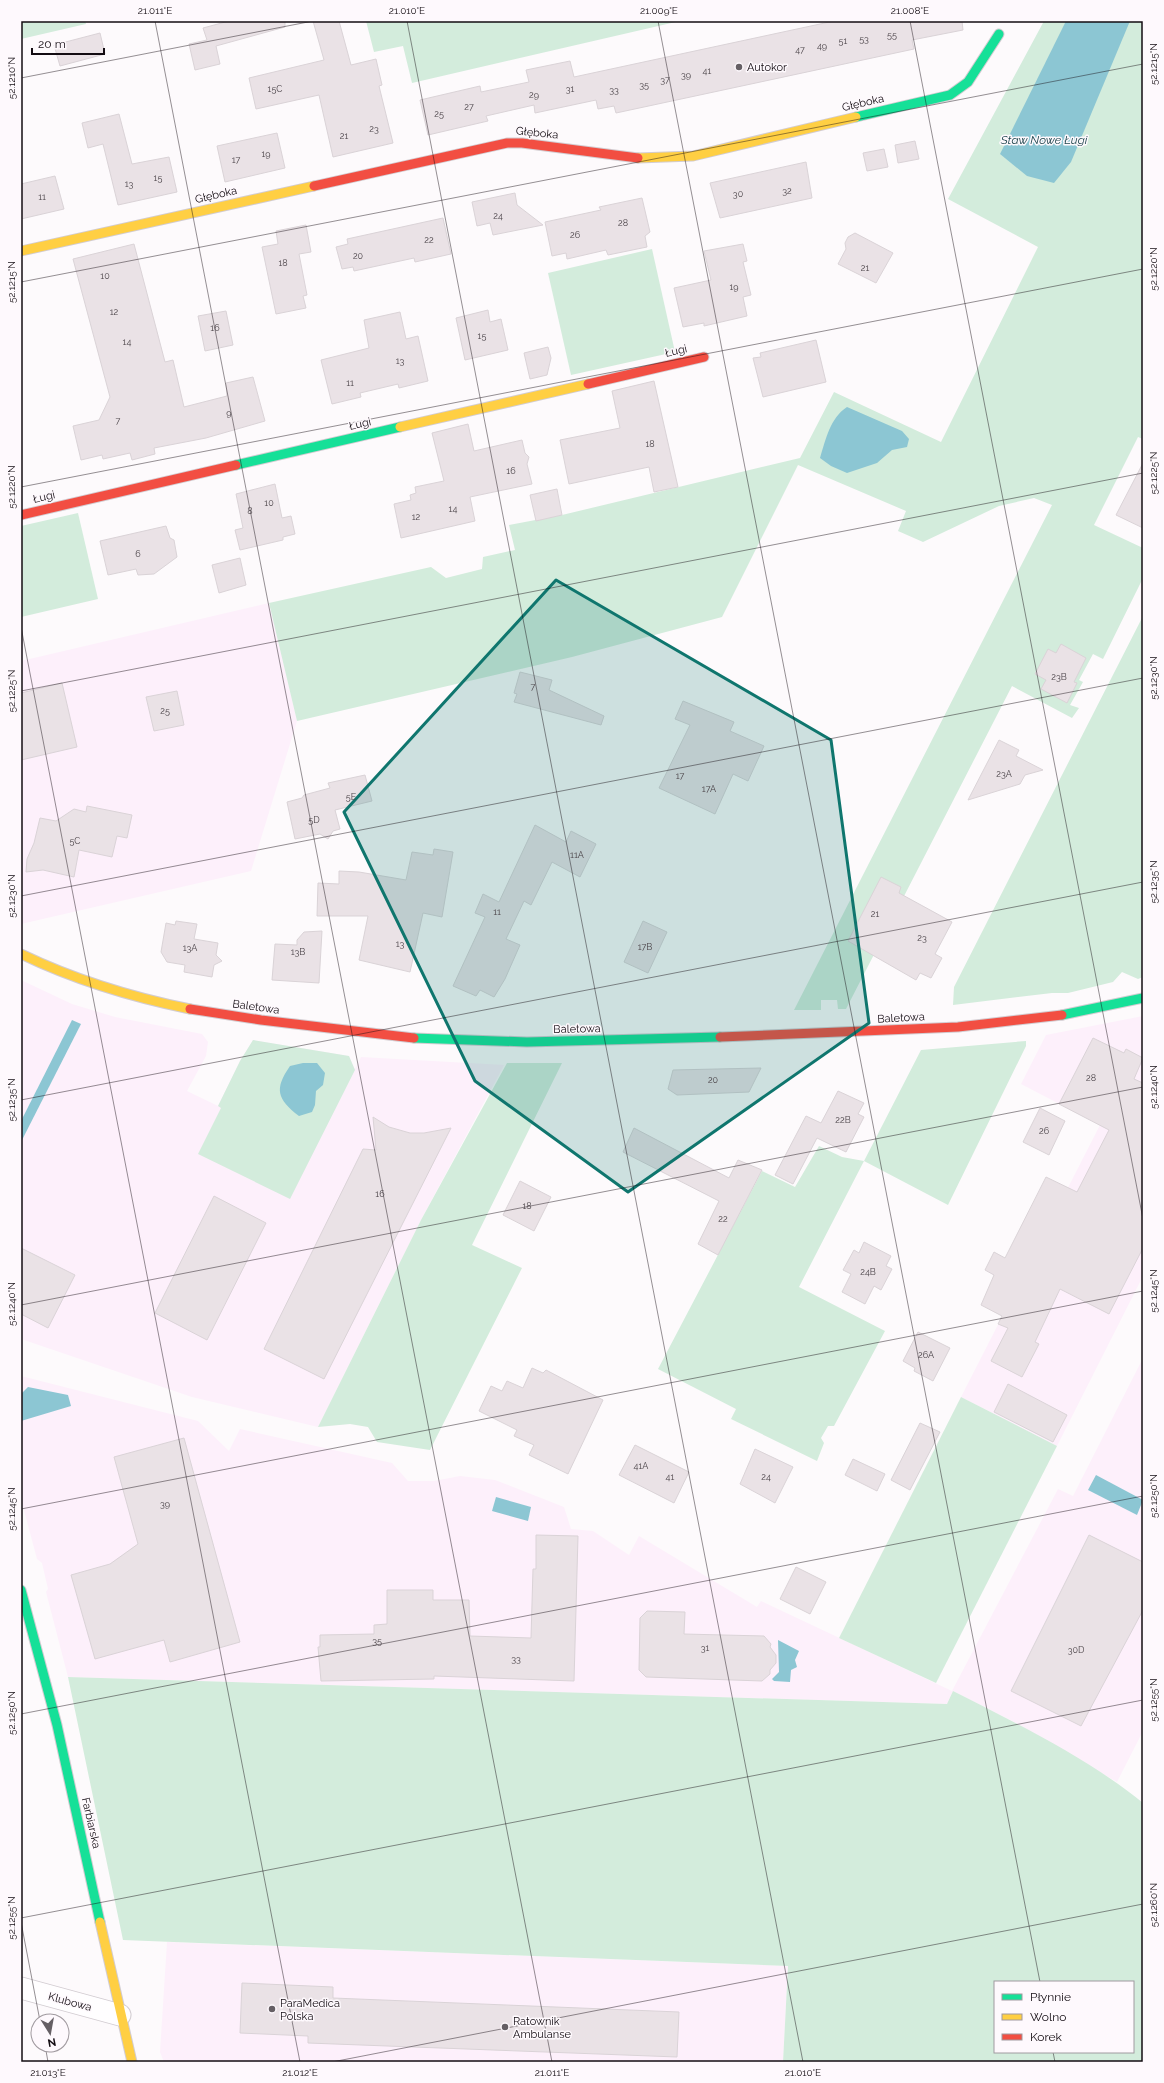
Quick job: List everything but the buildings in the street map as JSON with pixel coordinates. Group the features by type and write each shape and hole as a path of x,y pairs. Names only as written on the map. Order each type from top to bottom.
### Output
{"street":[{"name":"Głęboka","path":"21,251 507,143 522,143 642,159 671,159 693,156 950,95 968,82 999,34"},
{"name":"Ługi","path":"21,515 704,357"},
{"name":"Baletowa","path":"21,954 73,978 103,989 162,1004 248,1018 464,1041 620,1041 965,1027 993,1025 1049,1017 1143,998"},
{"name":"Farbiarska","path":"21,1590 57,1725 120,2015 132,2062"},
{"name":"Klubowa","path":"21,1988 120,2015"}],"highlighted area":[{"path":"556,580 831,740 869,1023 628,1192 475,1081 344,812"}],"shaded area":[{"path":"269,603 297,721 251,871 21,924 21,661"},
{"path":"21,980 72,1004 115,1017 202,1034 208,1042 206,1056 187,1091 218,1106 240,1061 253,1040 349,1056 355,1069 361,1057 504,1065 421,1220 318,1427 192,1397 21,1339"},
{"path":"1143,1016 1143,1276 1057,1446 961,1397 1100,1125 1021,1084 1046,1035"},
{"path":"1143,1358 1143,1731 1117,1782 1012,1721 953,1691 947,1704 68,1677 46,1592 48,1589 42,1563 37,1559 21,1499 21,1376 198,1421 229,1451 240,1429 392,1463 408,1481 434,1481 460,1476 495,1480 564,1507 571,1529 593,1531 629,1555 639,1536 757,1607 761,1601 952,1691 1058,1489 1073,1496"},
{"path":"167,1942 788,1966 783,2062 164,2062 160,2052"}],"green space":[{"path":"21,21 85,21 86,24 21,39"},
{"path":"366,21 680,21 412,83 403,46 374,52"},
{"path":"1044,21 1143,21 1143,439 1138,437 1094,525 1143,548 1143,578 1103,659 1093,654 1079,680 1083,682 1070,705 1079,708 1072,718 1012,686 846,1009 838,1009 837,1000 821,1000 821,1010 794,1010 1052,505 1034,498 999,506 923,542 898,531 906,511 798,465 722,617 572,657 297,721 269,603 431,567 446,578 482,569 483,557 515,550 509,525 562,515 800,458 834,392 941,442 1038,247 948,199"},
{"path":"652,249 675,352 571,375 548,273"},
{"path":"78,513 98,599 21,617 21,526"},
{"path":"1143,616 1143,977 1138,979 1122,972 1113,982 1068,993 1052,993 953,1005 954,987"},
{"path":"253,1040 349,1056 355,1070 290,1199 198,1154 221,1108 218,1106 240,1061"},
{"path":"1026,1041 1026,1046 948,1205 864,1161 921,1050"},
{"path":"507,1063 562,1063 472,1245 522,1268 430,1450 377,1442 368,1427 350,1424 318,1427 421,1220"},
{"path":"819,1146 842,1157 864,1161 799,1287 885,1331 834,1426 828,1426 821,1438 824,1443 817,1461 731,1419 736,1409 658,1369 762,1171 795,1187"},
{"path":"961,1397 1057,1446 936,1683 839,1638"},
{"path":"68,1677 947,1704 953,1691 1075,1756 1099,1771 1143,1803 1143,2062 783,2062 788,1966 123,1940"}],"water":[{"name":"Staw Nowe Ługi","path":"1066,21 1130,21 1071,162 1054,183 1027,176 1000,154"},
{"path":"847,407 902,431 909,439 907,447 892,450 877,463 847,473 831,466 820,458 829,430 836,417"},
{"path":"72,1020 81,1024 21,1142 21,1121"},
{"path":"303,1063 317,1063 325,1073 323,1085 316,1091 315,1105 312,1112 299,1116 282,1099 280,1087 290,1066"},
{"path":"28,1387 68,1395 71,1406 21,1421 21,1394"},
{"path":"1096,1475 1143,1500 1137,1515 1088,1490"},
{"path":"496,1497 531,1507 528,1521 492,1511"},
{"path":"778,1640 799,1651 795,1660 797,1667 791,1670 790,1682 774,1681 772,1679 779,1672"}],"traffic: fast":[{"path":"856,117 950,95 968,82 999,34"},
{"path":"236,465 400,427"},
{"path":"1062,1015 1143,998"},
{"path":"414,1038 527,1042 720,1037"},
{"path":"21,1590 57,1725 100,1922"}],"traffic: slow":[{"path":"638,158 693,156 856,117"},
{"path":"21,251 314,186"},
{"path":"400,427 588,384"},
{"path":"21,954 62,972 104,987 146,999 190,1009"},
{"path":"100,1922 132,2062"}],"traffic: jam":[{"path":"314,186 507,143 522,143 638,158"},
{"path":"588,384 704,357"},
{"path":"21,515 236,465"},
{"path":"190,1009 261,1020 414,1038"},
{"path":"720,1037 958,1027 1062,1015"}],"place":[{"name":"Autokor","path":"739,67"},
{"name":"ParaMedica Polska","path":"272,2009"},
{"name":"Ratownik Ambulanse","path":"505,2027"}]}
